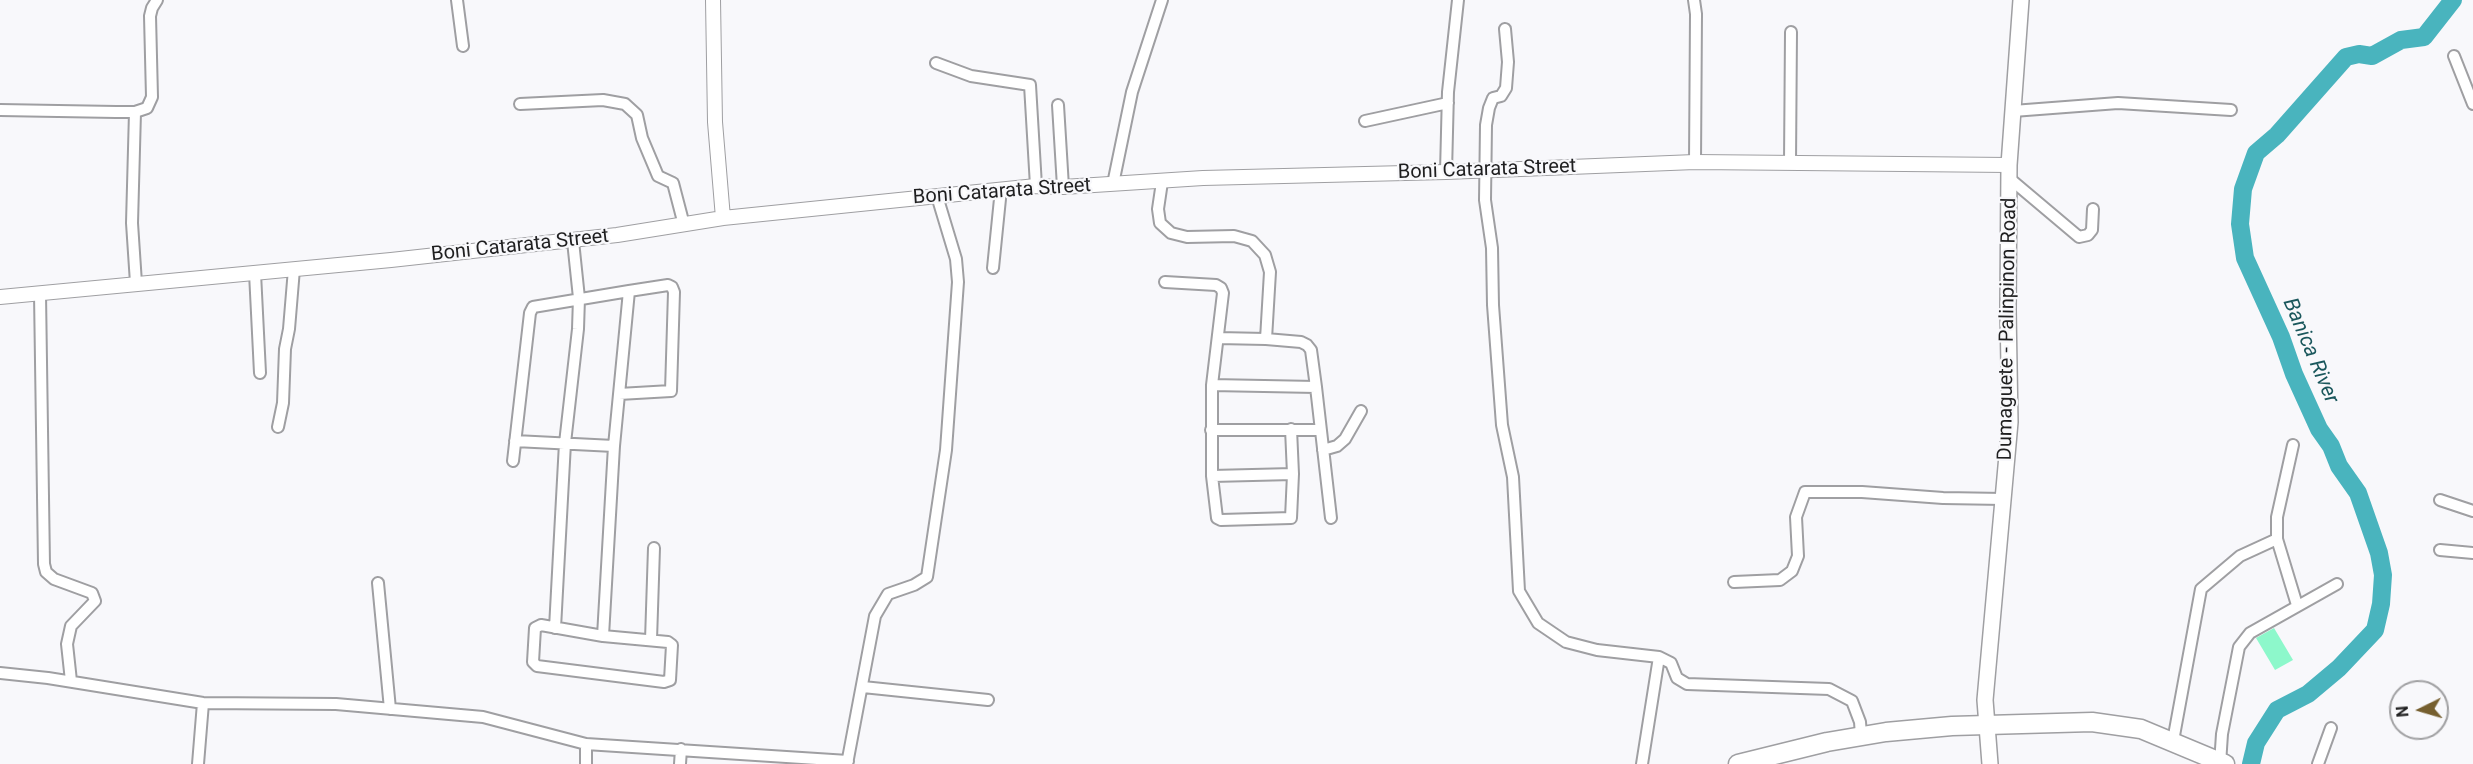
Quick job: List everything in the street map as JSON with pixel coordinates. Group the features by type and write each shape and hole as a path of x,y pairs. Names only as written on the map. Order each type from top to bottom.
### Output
{"highway":[{"path":"1738,764 1861,735 1918,728 2110,723 2141,729 2221,763"}],"main road":[{"name":"Dumaguete - Palinpinon Road","path":"1990,764 1985,725 1986,677 2010,422 2007,310 2009,171 2021,0"}],"street":[{"path":"0,110 135,112 147,108 152,97 150,16 157,0"},
{"path":"457,0 463,46"},
{"path":"713,0 715,122 723,218"},
{"path":"1113,184 1132,92 1161,0"},
{"path":"1446,172 1448,103 1458,0"},
{"path":"1694,0 1696,14 1695,162"},
{"path":"1505,29 1508,62 1506,88 1501,96 1493,98 1489,108 1486,125 1485,200 1492,248 1493,305 1502,425 1513,477 1519,591 1538,623 1566,642 1597,650 1659,657 1671,663 1677,678 1687,684 1829,688 1851,701 1860,722 1861,735"},
{"path":"1790,162 1791,32"},
{"path":"2454,56 2473,104"},
{"path":"936,63 971,76 1030,85 1036,186"},
{"path":"520,105 603,100 625,104 632,109 637,115 642,138 658,176 673,183 684,225"},
{"path":"1365,121 1448,103"},
{"path":"2013,111 2118,103 2231,110"},
{"path":"1058,105 1064,187"},
{"path":"135,112 132,223 136,283"},
{"name":"Boni Catarata Street","path":"0,297 573,241 723,218 1036,186 1064,187 1278,176 1695,162 1790,162 2009,171"},
{"path":"2009,171 2079,237 2088,235 2092,230 2093,209"},
{"path":"1162,182 1158,209 1160,223 1171,233 1187,237 1234,236 1252,241 1266,255 1270,272 1266,339"},
{"path":"993,268 1001,189"},
{"path":"0,673 71,681 202,703 336,704 483,717 586,744 681,749 847,763 875,616 888,594 914,585 927,577 946,450 958,282 956,259 938,196"},
{"path":"555,628 565,443 579,298 573,241"},
{"path":"278,427 283,403 285,349 294,269"},
{"path":"255,273 260,373"},
{"path":"1165,282 1216,285 1223,293 1212,385 1212,476 1217,518 1221,520 1288,519 1293,514 1291,429"},
{"path":"513,461 530,313 533,307 540,304 668,285 674,292 671,391 619,394"},
{"path":"603,636 614,446 629,291"},
{"path":"40,294 44,564 46,572 54,579 92,593 95,601 71,626 67,644 71,681"},
{"path":"1218,338 1301,342 1311,350 1331,518"},
{"path":"1212,385 1316,387"},
{"path":"1323,450 1337,446 1345,439 1361,411"},
{"path":"1211,430 1320,430"},
{"path":"515,441 614,446"},
{"path":"2293,445 2277,517 2277,539 2297,605"},
{"path":"1212,476 1293,474"},
{"path":"1734,582 1780,580 1792,571 1797,556 1796,517 1804,492 1862,492 1944,498 2004,499"},
{"path":"2440,500 2473,511"},
{"path":"2173,741 2200,590 2240,556 2277,539"},
{"path":"651,640 654,548"},
{"path":"2440,549 2473,553"},
{"path":"378,583 390,709"},
{"path":"2221,763 2223,734 2239,647 2250,633 2337,584"},
{"path":"541,626 555,628 603,636 668,642 672,645 670,680 664,682 537,666 533,662 536,628 541,626"},
{"path":"1642,764 1659,657"},
{"path":"863,687 988,699"},
{"path":"198,764 202,703"},
{"path":"2318,764 2331,728"},
{"path":"586,744 586,764"},
{"path":"680,764 681,749"}],"green space":[{"path":"2274,628 2293,660 2275,670 2256,638"}],"waterway":[{"name":"Banica River","path":"2251,764 2256,743 2277,710 2308,694 2339,668 2375,630 2381,604 2383,575 2379,553 2358,493 2339,466 2331,446 2319,429 2245,258 2240,224 2243,189 2256,153 2277,135 2346,57 2359,54 2372,56 2401,40 2424,37 2453,0"}]}
